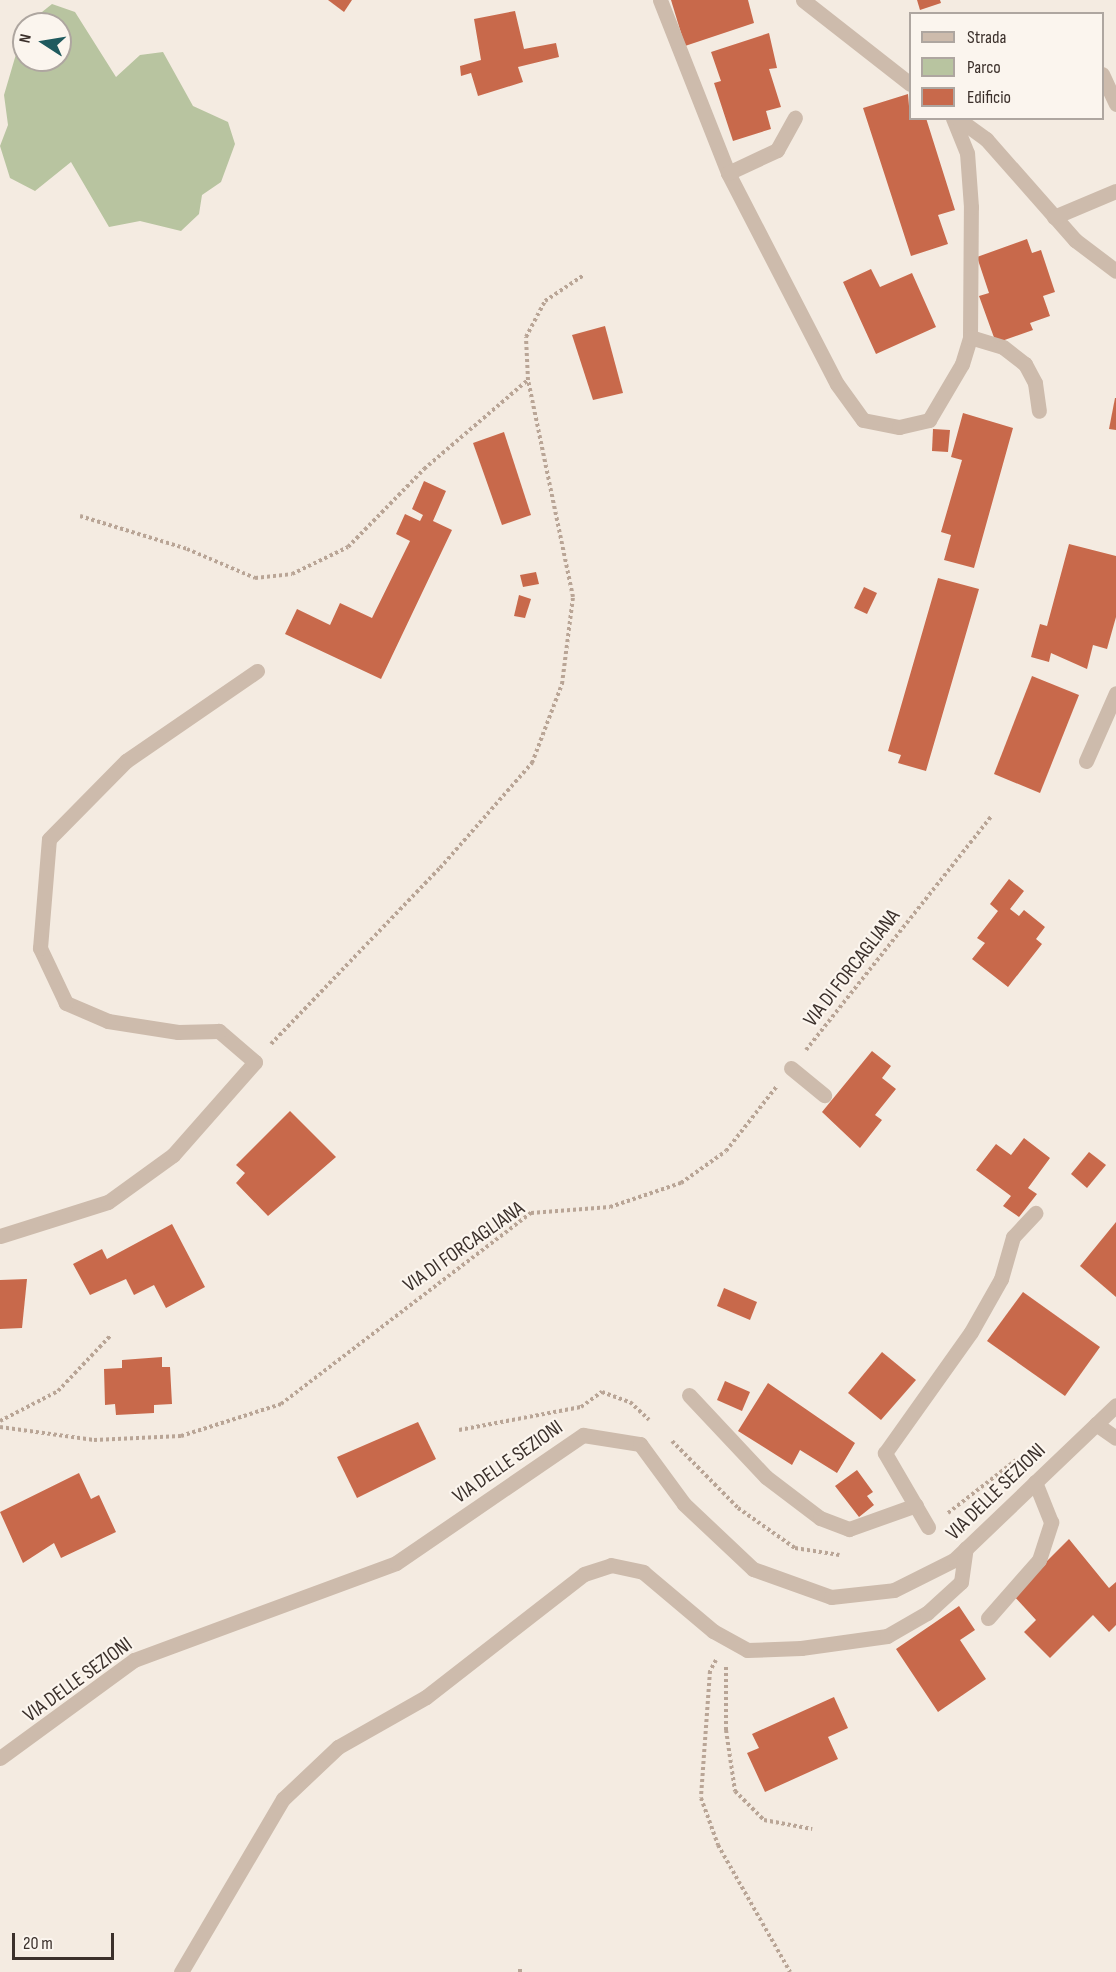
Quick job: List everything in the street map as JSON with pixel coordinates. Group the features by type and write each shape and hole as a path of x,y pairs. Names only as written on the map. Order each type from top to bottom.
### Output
{"street":[{"path":"660,0 728,173 837,384 864,420 899,427 929,420 962,364 970,337 969,185 967,153 956,120"},
{"path":"803,0 909,83"},
{"path":"1104,78 1116,104"},
{"path":"728,173 777,150 795,118"},
{"path":"958,120 986,139 1054,217 1116,271"},
{"path":"1054,217 1116,191"},
{"path":"970,337 1003,347 1025,364 1035,384 1039,411"},
{"path":"0,1236 108,1202 173,1155 255,1062 219,1031 178,1032 108,1021 66,1003 40,948 49,839 126,761 257,671"},
{"path":"1086,761 1116,693"},
{"path":"791,1068 824,1095"},
{"path":"928,1527 885,1453 971,1332 1001,1279 1013,1237 1035,1213"},
{"path":"689,1395 766,1476 820,1518 849,1528 916,1505"},
{"name":"VIA DELLE SEZIONI","path":"0,1758 134,1660 396,1563 582,1435 640,1444 684,1504 753,1569 831,1596 894,1590 954,1560 1116,1405"},
{"path":"1096,1424 1116,1438"},
{"path":"988,1618 1039,1560 1051,1522 1035,1482"},
{"path":"181,1972 283,1799 338,1747 426,1697 584,1574 611,1565 643,1572 728,1639 747,1650 887,1636 927,1613 960,1582 966,1548"}],"path":[{"path":"255,1062 532,763 562,684 573,597 528,380 526,337 545,301 584,275"},
{"path":"80,516 187,549 255,578 292,574 348,548 424,469 528,380"},
{"name":"VIA DI FORCAGLIANA","path":"0,1427 94,1440 181,1436 281,1404 531,1213 610,1207 681,1183 726,1150 991,817"},
{"path":"0,1421 58,1391 110,1336"},
{"path":"728,1639 726,1730 735,1791 764,1820 812,1828"},
{"path":"728,1639 710,1671 701,1798 718,1845 790,1972"}],"green space":[{"path":"52,4 75,12 116,77 140,55 163,52 193,106 228,122 235,144 221,182 202,195 199,214 181,231 140,221 109,227 71,162 35,191 10,178 0,146 8,125 4,95 12,68 12,72 72,72 72,12 42,12"}],"building":[{"path":"328,0 352,0 344,12"},
{"path":"671,0 748,0 754,23 685,46"},
{"path":"917,0 940,0 941,3 920,10"},
{"path":"515,11 524,49 556,43 559,57 518,67 523,82 478,96 471,73 461,76 460,66 481,60 474,19"},
{"path":"769,33 777,68 769,69 781,107 766,111 771,129 733,141 714,83 721,81 711,52"},
{"path":"908,94 909,120 927,120 955,210 938,215 948,244 911,256 863,108"},
{"path":"1027,239 1032,253 1041,250 1055,292 1043,296 1050,316 1030,323 1033,330 996,343 979,296 989,293 977,257"},
{"path":"871,269 880,287 912,273 936,327 876,354 843,282"},
{"path":"605,326 623,393 593,400 572,335"},
{"path":"1116,398 1116,430 1109,429"},
{"path":"963,413 1013,428 974,568 944,560 951,535 941,532 962,460 951,457"},
{"path":"933,429 950,430 948,452 932,451"},
{"path":"504,432 531,515 502,525 473,443"},
{"path":"424,481 446,491 433,521 452,530 381,679 285,634 297,609 330,625 340,603 372,618 410,541 396,534 405,514 420,521 423,515 412,509"},
{"path":"1069,544 1116,556 1116,617 1107,649 1093,645 1087,669 1051,653 1049,662 1031,657 1040,624 1047,626"},
{"path":"536,572 539,584 523,587 520,575"},
{"path":"938,578 979,589 926,771 898,763 901,755 888,751"},
{"path":"864,587 877,593 867,614 854,608"},
{"path":"519,595 531,599 525,618 514,616"},
{"path":"1032,676 1079,695 1040,793 994,774"},
{"path":"1009,879 1024,891 1010,909 1019,916 1024,910 1045,927 1036,939 1042,944 1008,987 972,959 985,943 977,938 998,911 990,904"},
{"path":"872,1051 891,1066 882,1078 896,1089 875,1115 882,1120 860,1148 822,1112"},
{"path":"290,1111 336,1157 268,1216 236,1183 245,1173 236,1165"},
{"path":"1024,1138 1050,1158 1028,1188 1037,1194 1019,1217 1003,1206 1011,1196 976,1170 996,1144 1011,1155"},
{"path":"1089,1152 1106,1165 1087,1188 1071,1174"},
{"path":"1116,1222 1116,1297 1080,1266"},
{"path":"172,1224 205,1287 166,1308 154,1285 134,1295 126,1279 90,1295 73,1264 102,1249 107,1259"},
{"path":"27,1279 22,1328 0,1329 0,1280"},
{"path":"724,1288 757,1302 750,1320 717,1306"},
{"path":"1023,1292 1100,1347 1065,1396 987,1341"},
{"path":"882,1352 916,1380 881,1420 848,1393"},
{"path":"162,1357 162,1367 170,1367 172,1404 154,1405 154,1413 116,1415 115,1404 105,1405 104,1369 122,1368 122,1360"},
{"path":"725,1381 750,1392 742,1411 717,1400"},
{"path":"768,1383 855,1443 837,1473 800,1450 792,1465 738,1431"},
{"path":"418,1422 436,1459 357,1498 337,1457"},
{"path":"857,1470 873,1492 867,1496 874,1505 859,1517 835,1486"},
{"path":"79,1473 91,1499 99,1495 116,1532 61,1558 54,1543 23,1563 0,1512"},
{"path":"1069,1539 1109,1588 1116,1582 1116,1625 1109,1632 1093,1615 1050,1658 1024,1632 1036,1620 1013,1595"},
{"path":"959,1606 975,1630 960,1640 986,1679 938,1712 896,1649"},
{"path":"834,1697 848,1728 828,1737 838,1759 765,1792 747,1753 759,1748 752,1734"}]}
